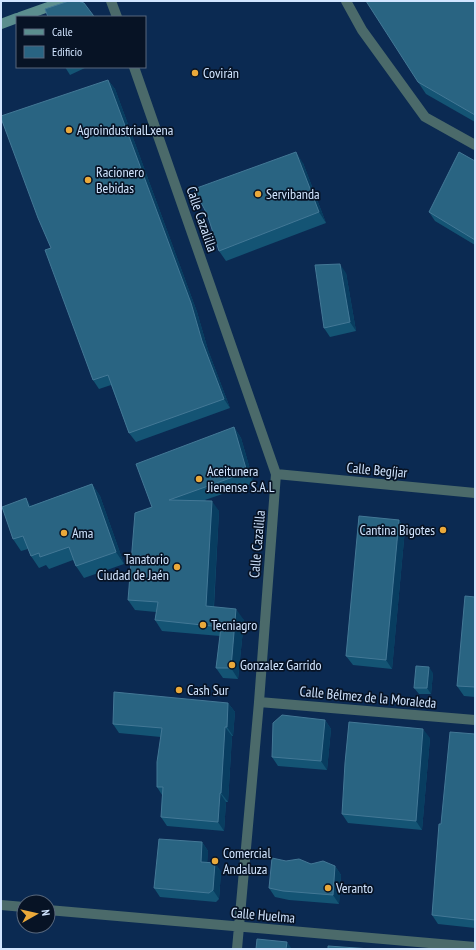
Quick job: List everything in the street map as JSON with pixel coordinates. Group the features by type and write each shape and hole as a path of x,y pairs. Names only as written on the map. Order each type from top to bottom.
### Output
{"main road":[{"path":"24,16 65,1"},
{"path":"1,24 16,19"}],"street":[{"path":"111,1 117,16"},
{"path":"346,1 362,30 425,117 475,145"},
{"name":"Calle Cazalilla","path":"134,68 276,474 259,702 237,949"},
{"name":"Calle Begíjar","path":"276,474 475,493"},
{"name":"Calle Bélmez de la Moraleda","path":"259,702 475,720"},
{"path":"1,905 16,907"},
{"name":"Calle Huelma","path":"56,911 426,946 475,947"}],"building":[{"path":"69,1 78,1 84,3 94,16 48,16 45,9"},
{"path":"366,1 475,1 475,115 418,82"},
{"path":"108,80 191,303 202,341 224,399 129,433 108,375 93,380 45,250 51,248 38,218 1,118 1,116"},
{"path":"296,152 319,212 219,251 207,214 194,189"},
{"path":"459,152 475,161 475,240 429,212"},
{"path":"340,264 350,322 324,328 315,265"},
{"path":"234,427 247,472 169,500 212,501 206,606 236,609 231,668 216,668 221,627 155,620 158,602 128,600 135,513 152,507 136,464"},
{"name":"Ama","path":"92,484 116,552 76,566 69,547 40,557 39,553 31,556 23,536 13,539 2,507 26,498 29,507"},
{"path":"359,516 399,520 386,660 346,656"},
{"path":"465,596 475,597 475,687 457,686"},
{"path":"416,666 429,667 427,688 414,688"},
{"path":"114,692 228,703 218,822 161,817 163,787 157,787 157,762 162,728 113,724"},
{"path":"282,715 325,720 321,761 272,757 273,723"},
{"path":"349,722 423,729 416,821 342,814"},
{"path":"450,732 475,734 475,920 432,915 439,824 441,824"},
{"path":"159,839 202,842 201,862 215,863 213,890 209,893 154,888"},
{"path":"272,858 286,861 299,859 311,864 323,861 335,866 333,895 283,891 269,888"},
{"path":"257,939 287,942 286,949 256,949"},
{"path":"328,946 371,949 328,949"}],"place":[{"name":"Covirán","path":"195,73"},
{"name":"AgroindustrialLxena","path":"69,130"},
{"name":"Racionero Bebidas","path":"88,180"},
{"name":"Servibanda","path":"258,194"},
{"name":"Aceitunera Jienense S.A.L","path":"199,479"},
{"name":"Cantina Bigotes","path":"443,530"},
{"name":"Ama","path":"64,533"},
{"name":"Tanatorio Ciudad de Jaén","path":"177,567"},
{"name":"Tecniagro","path":"203,625"},
{"name":"Gonzalez Garrido","path":"232,665"},
{"name":"Cash Sur","path":"179,690"},
{"name":"Comercial Andaluza","path":"215,861"},
{"name":"Veranto","path":"328,888"}]}
